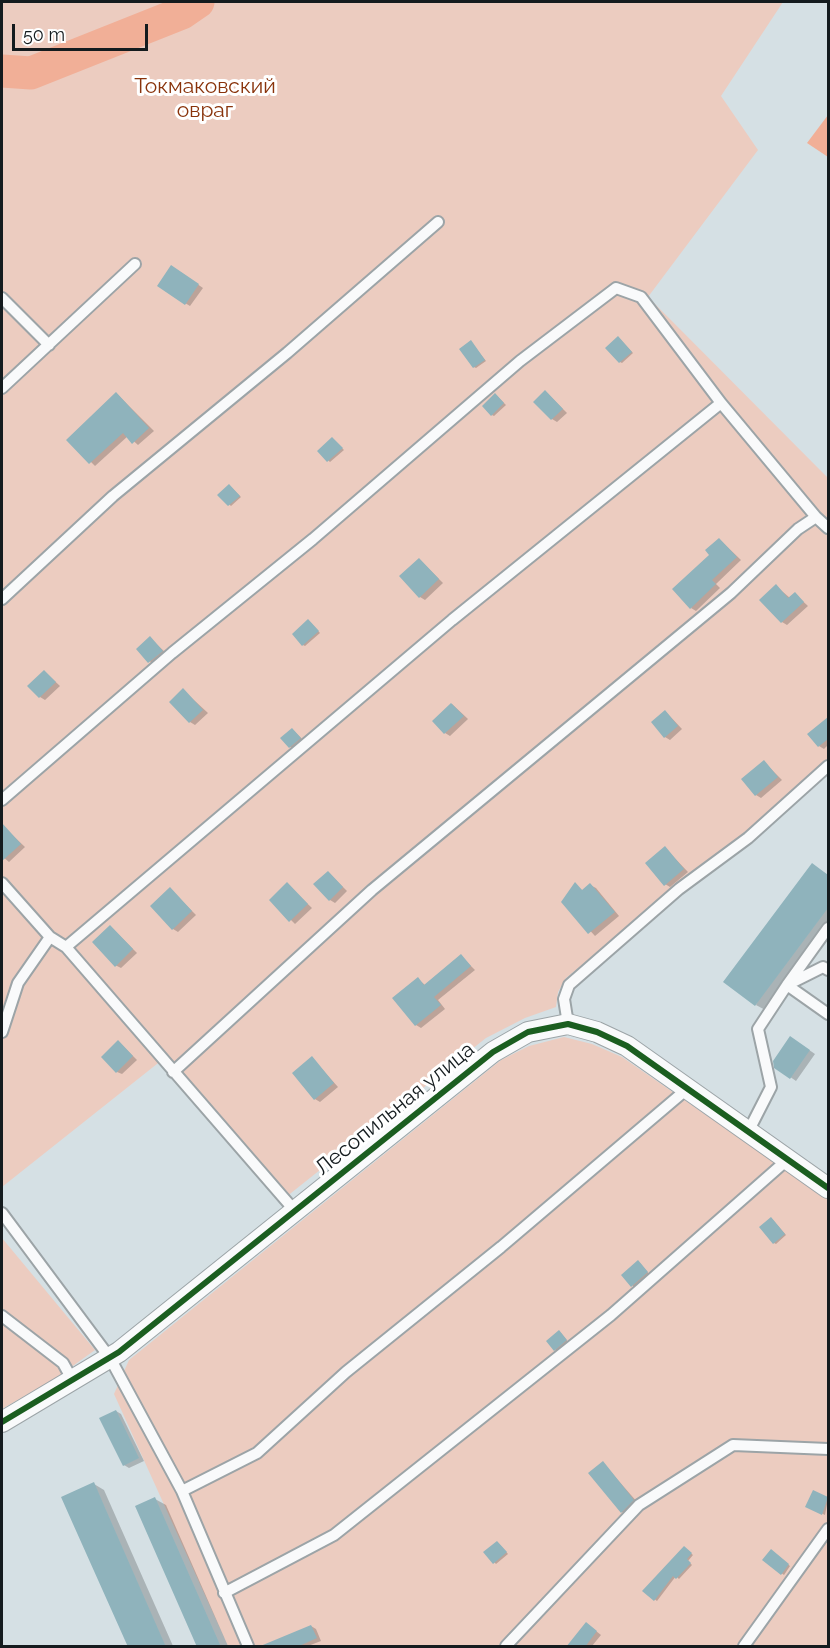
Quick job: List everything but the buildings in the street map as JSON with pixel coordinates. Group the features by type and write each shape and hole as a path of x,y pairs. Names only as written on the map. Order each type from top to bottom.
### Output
{"street":[{"name":"Лесопильная улица","path":"2,1422 110,1358 493,1052 528,1032 568,1024 597,1032 627,1046 828,1188"}],"lane":[{"path":"2,599 113,496 287,353 438,222"},
{"path":"2,388 135,264"},
{"path":"2,800 172,653 313,539 520,361 616,288 641,297 721,403 816,517 828,528"},
{"path":"2,298 49,345"},
{"path":"66,947 452,620 721,403"},
{"path":"173,1072 372,890 731,593 798,529 816,517"},
{"path":"568,1024 564,999 569,985 679,889 748,838 828,766"},
{"path":"2,883 50,937 66,947 295,1211"},
{"path":"747,1132 771,1087 758,1029 828,928"},
{"path":"2,1032 18,983 50,937"},
{"path":"787,985 823,967 828,970"},
{"path":"787,985 828,1014"},
{"path":"182,1491 257,1453 346,1372 501,1247 687,1089"},
{"path":"224,1593 334,1534 610,1315 787,1160"},
{"path":"2,1213 110,1358 182,1491 248,1647"},
{"path":"2,1316 63,1363 73,1381"},
{"path":"506,1647 639,1505 733,1445 828,1449"},
{"path":"744,1647 828,1529"}],"green space":[{"name":"Токмаковский овраг","path":"2,2 783,2 721,96 758,150 648,297 828,478 828,766 566,978 558,992 556,1007 525,1018 486,1038 286,1197 167,1056 2,1187"},
{"path":"564,1037 592,1044 622,1057 828,1199 828,1646 228,1646 114,1394 129,1360 501,1060 529,1046"},
{"path":"2,1238 95,1350 56,1378 2,1409"}],"shaded area":[{"path":"828,115 828,157 807,143"}],"waterway":[{"path":"2,71 31,73 182,13 198,2"}],"cycle path":[{"path":"2,1422 119,1352 493,1052 528,1032 568,1024 597,1032 627,1046 828,1188"}]}
